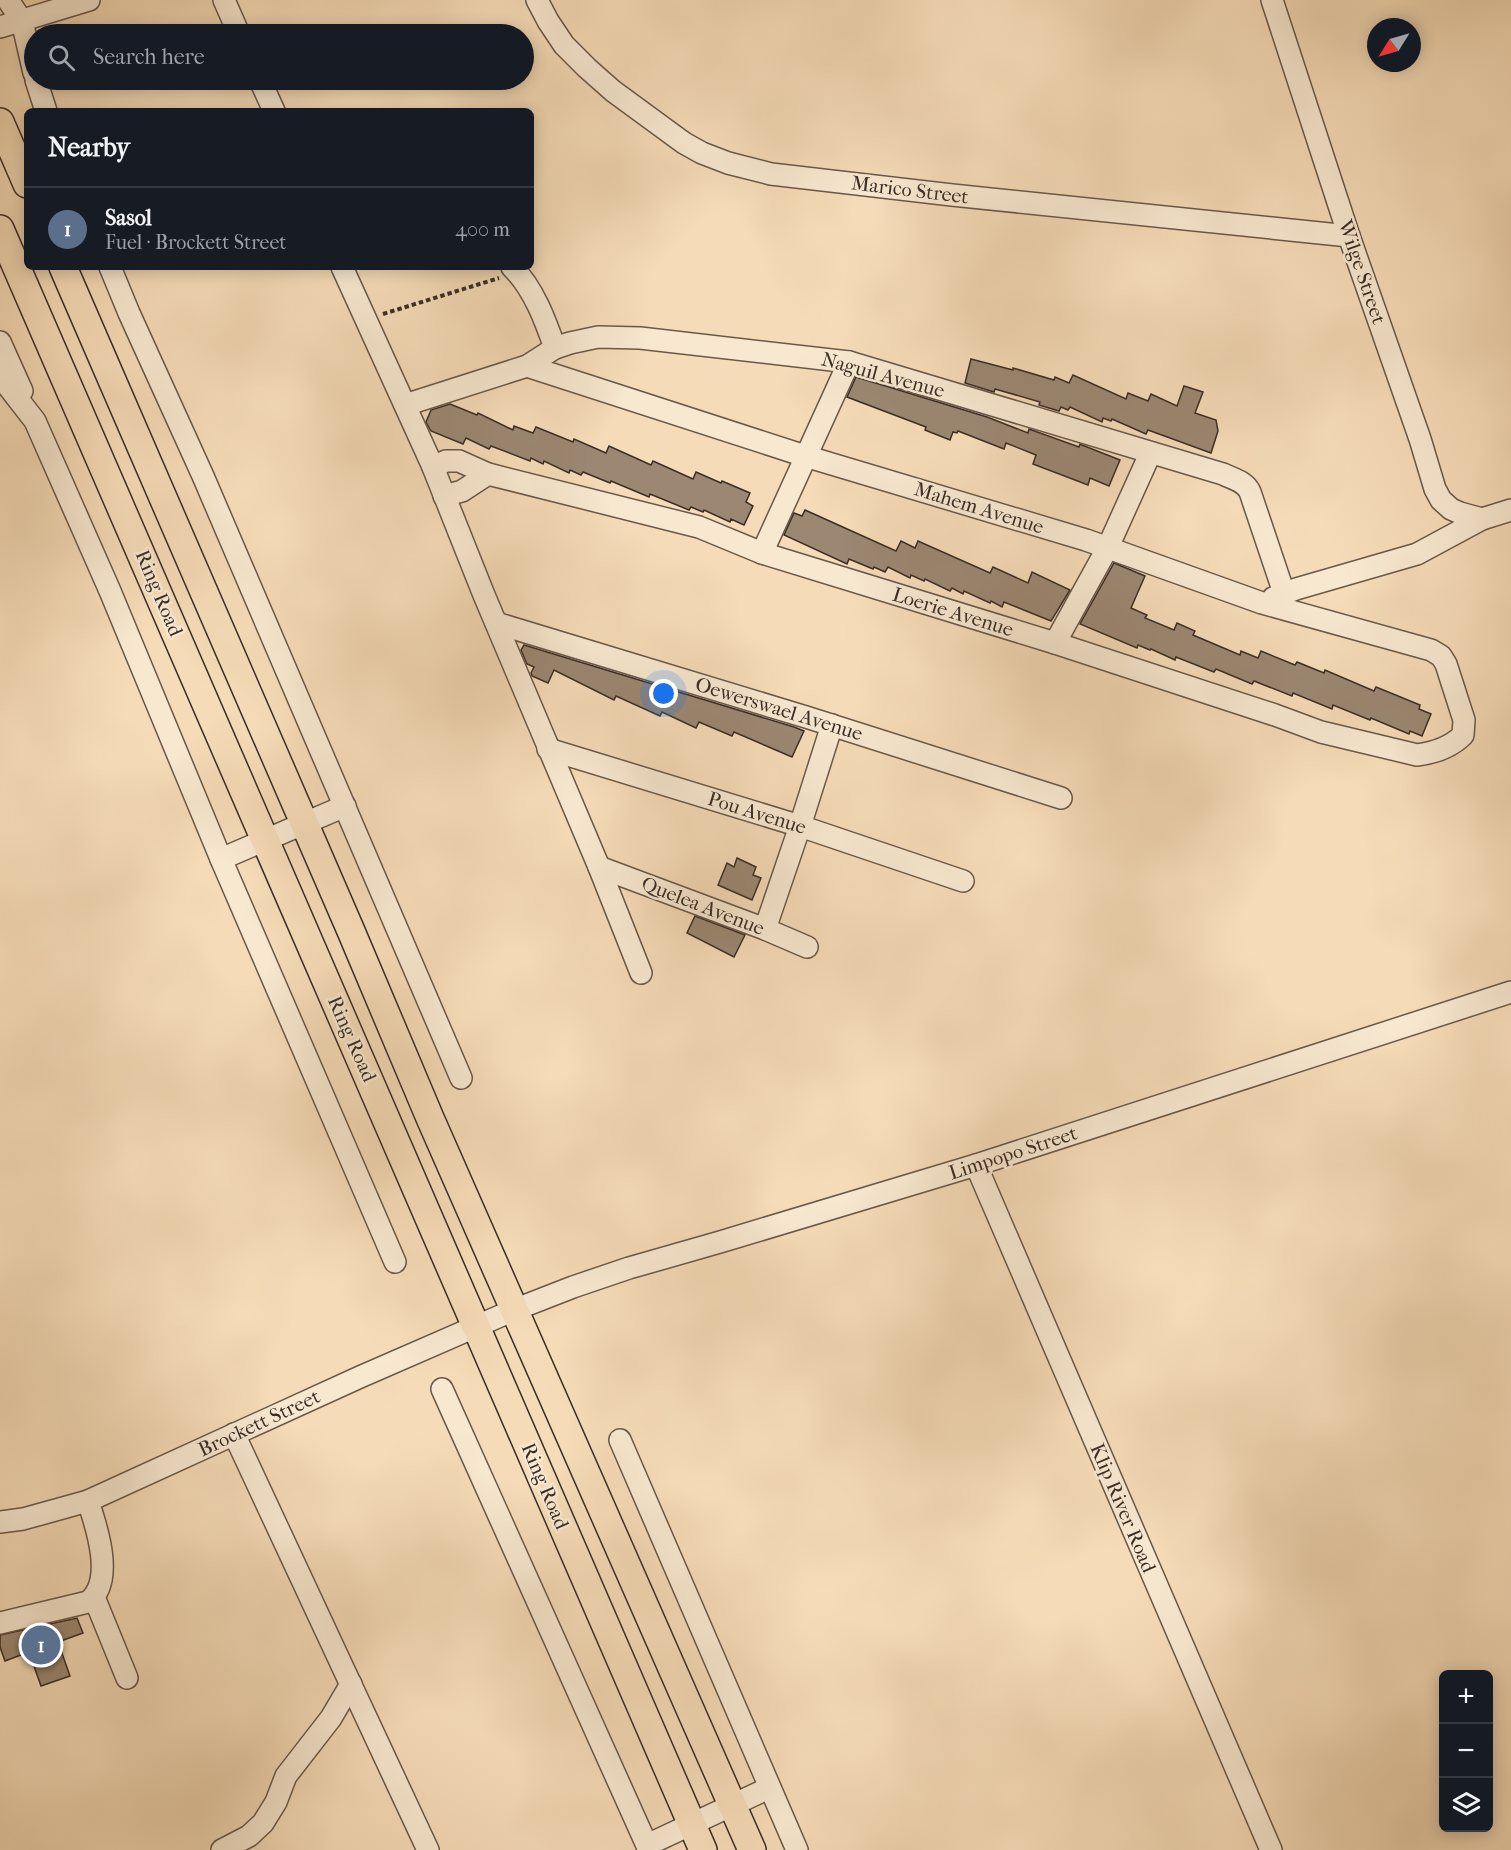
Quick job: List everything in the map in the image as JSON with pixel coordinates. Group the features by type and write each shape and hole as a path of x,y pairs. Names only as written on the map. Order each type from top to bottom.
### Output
{"main road":[{"path":"0,122 24,177"},
{"name":"Ring Road","path":"0,229 703,1850"},
{"name":"Ring Road","path":"64,270 514,1310 752,1850"}],"street":[{"path":"8,0 22,21 24,30"},
{"path":"0,27 89,0"},
{"path":"224,0 235,24"},
{"name":"Marico Street","path":"537,0 564,45 613,91 684,143 728,163 771,174 1349,236"},
{"name":"Wilge Street","path":"1272,0 1435,489 1441,500 1451,509 1482,519"},
{"path":"39,90 45,108"},
{"path":"265,90 273,108"},
{"path":"111,270 203,476 461,1078"},
{"path":"343,270 434,467 641,973"},
{"path":"515,270 537,305 555,348"},
{"name":"Naguil Avenue","path":"405,405 527,366 555,348 584,339 615,336 849,362 1222,474 1246,485 1284,593"},
{"path":"0,342 110,591 221,859 395,1262"},
{"path":"762,553 849,362"},
{"name":"Mahem Avenue","path":"527,366 805,456 1108,547 1263,603 1431,650 1441,656 1446,664 1464,720 1464,732 1459,739 1445,747 1417,756"},
{"path":"0,376 35,421"},
{"path":"1055,643 1108,547 1150,454"},
{"name":"Loerie Avenue","path":"434,467 446,461 459,461 488,474 699,528 762,553 1055,643 1321,732 1417,756"},
{"path":"444,495 462,490 488,474"},
{"path":"1263,603 1284,593 1417,554 1482,519 1511,510"},
{"name":"Oewerswael Avenue","path":"496,623 832,725 1061,798"},
{"path":"765,929 832,725"},
{"name":"Pou Avenue","path":"548,749 800,826 963,881"},
{"path":"221,859 345,806"},
{"name":"Quelea Avenue","path":"598,867 807,947"},
{"name":"Limpopo Street","path":"514,1310 629,1268 976,1165 1511,992"},
{"name":"Klip River Road","path":"976,1165 1271,1850"},
{"name":"Brockett Street","path":"0,1522 88,1501 514,1310"},
{"path":"442,1389 648,1847 770,1788"},
{"path":"234,1434 428,1850"},
{"path":"620,1440 797,1850"},
{"path":"0,1623 88,1602 94,1597 100,1586 102,1563 95,1523 88,1501"},
{"path":"94,1597 127,1678"},
{"path":"222,1850 249,1836 263,1823 276,1802 285,1776 331,1718 351,1684"}],"path":[{"path":"365,320 515,270"}],"building":[{"path":"971,359 1054,380 1055,377 1069,383 1073,375 1126,399 1128,393 1148,401 1151,394 1177,406 1184,386 1203,392 1195,413 1216,420 1218,431 1211,453 1148,430 1146,434 1112,419 1111,421 1103,418 1102,422 1070,407 1068,410 1061,407 1059,411 1039,405 1040,402 965,383"},
{"path":"856,377 987,417 1028,433 1029,429 1079,447 1080,444 1120,460 1109,486 1090,478 1088,485 1033,464 1036,455 1006,443 1004,449 958,431 953,432 950,440 925,430 926,427 847,397"},
{"path":"450,404 477,415 478,413 513,430 514,426 533,433 536,427 573,442 574,439 606,453 609,446 651,465 653,461 693,479 696,472 750,493 746,502 753,506 744,525 731,519 730,522 704,510 703,512 691,507 689,510 650,494 649,497 583,472 581,475 570,470 569,473 544,461 543,464 531,458 530,461 491,446 489,449 466,438 463,444 431,431 426,422 431,410"},
{"path":"805,510 896,551 901,541 915,548 918,541 990,573 993,567 1028,583 1032,572 1070,590 1051,621 1004,602 1002,607 964,591 963,594 952,588 950,591 925,579 924,581 911,575 910,578 888,567 885,572 849,559 847,564 784,535 794,513 802,516"},
{"path":"1114,563 1145,576 1131,608 1147,615 1145,618 1174,630 1177,623 1195,631 1193,635 1240,655 1241,651 1258,658 1261,651 1295,665 1297,662 1324,673 1325,670 1374,691 1376,687 1420,705 1419,709 1431,714 1422,736 1410,731 1409,734 1333,705 1332,709 1293,693 1292,696 1254,681 1252,684 1216,669 1214,672 1176,657 1175,660 1138,645 1137,648 1080,624"},
{"path":"524,645 804,731 792,757 734,732 732,736 699,722 696,728 662,712 660,716 616,696 614,700 554,670 548,683 532,676 534,667 527,664 521,650"},
{"path":"737,858 756,867 753,875 761,878 752,900 718,885 727,863 734,867"},
{"path":"695,916 745,935 734,957 687,933"},
{"path":"77,1618 83,1633 58,1642 70,1676 41,1686 29,1652 5,1661 0,1647 0,1635"}],"place":[{"name":"Sasol","path":"41,1645"}]}
